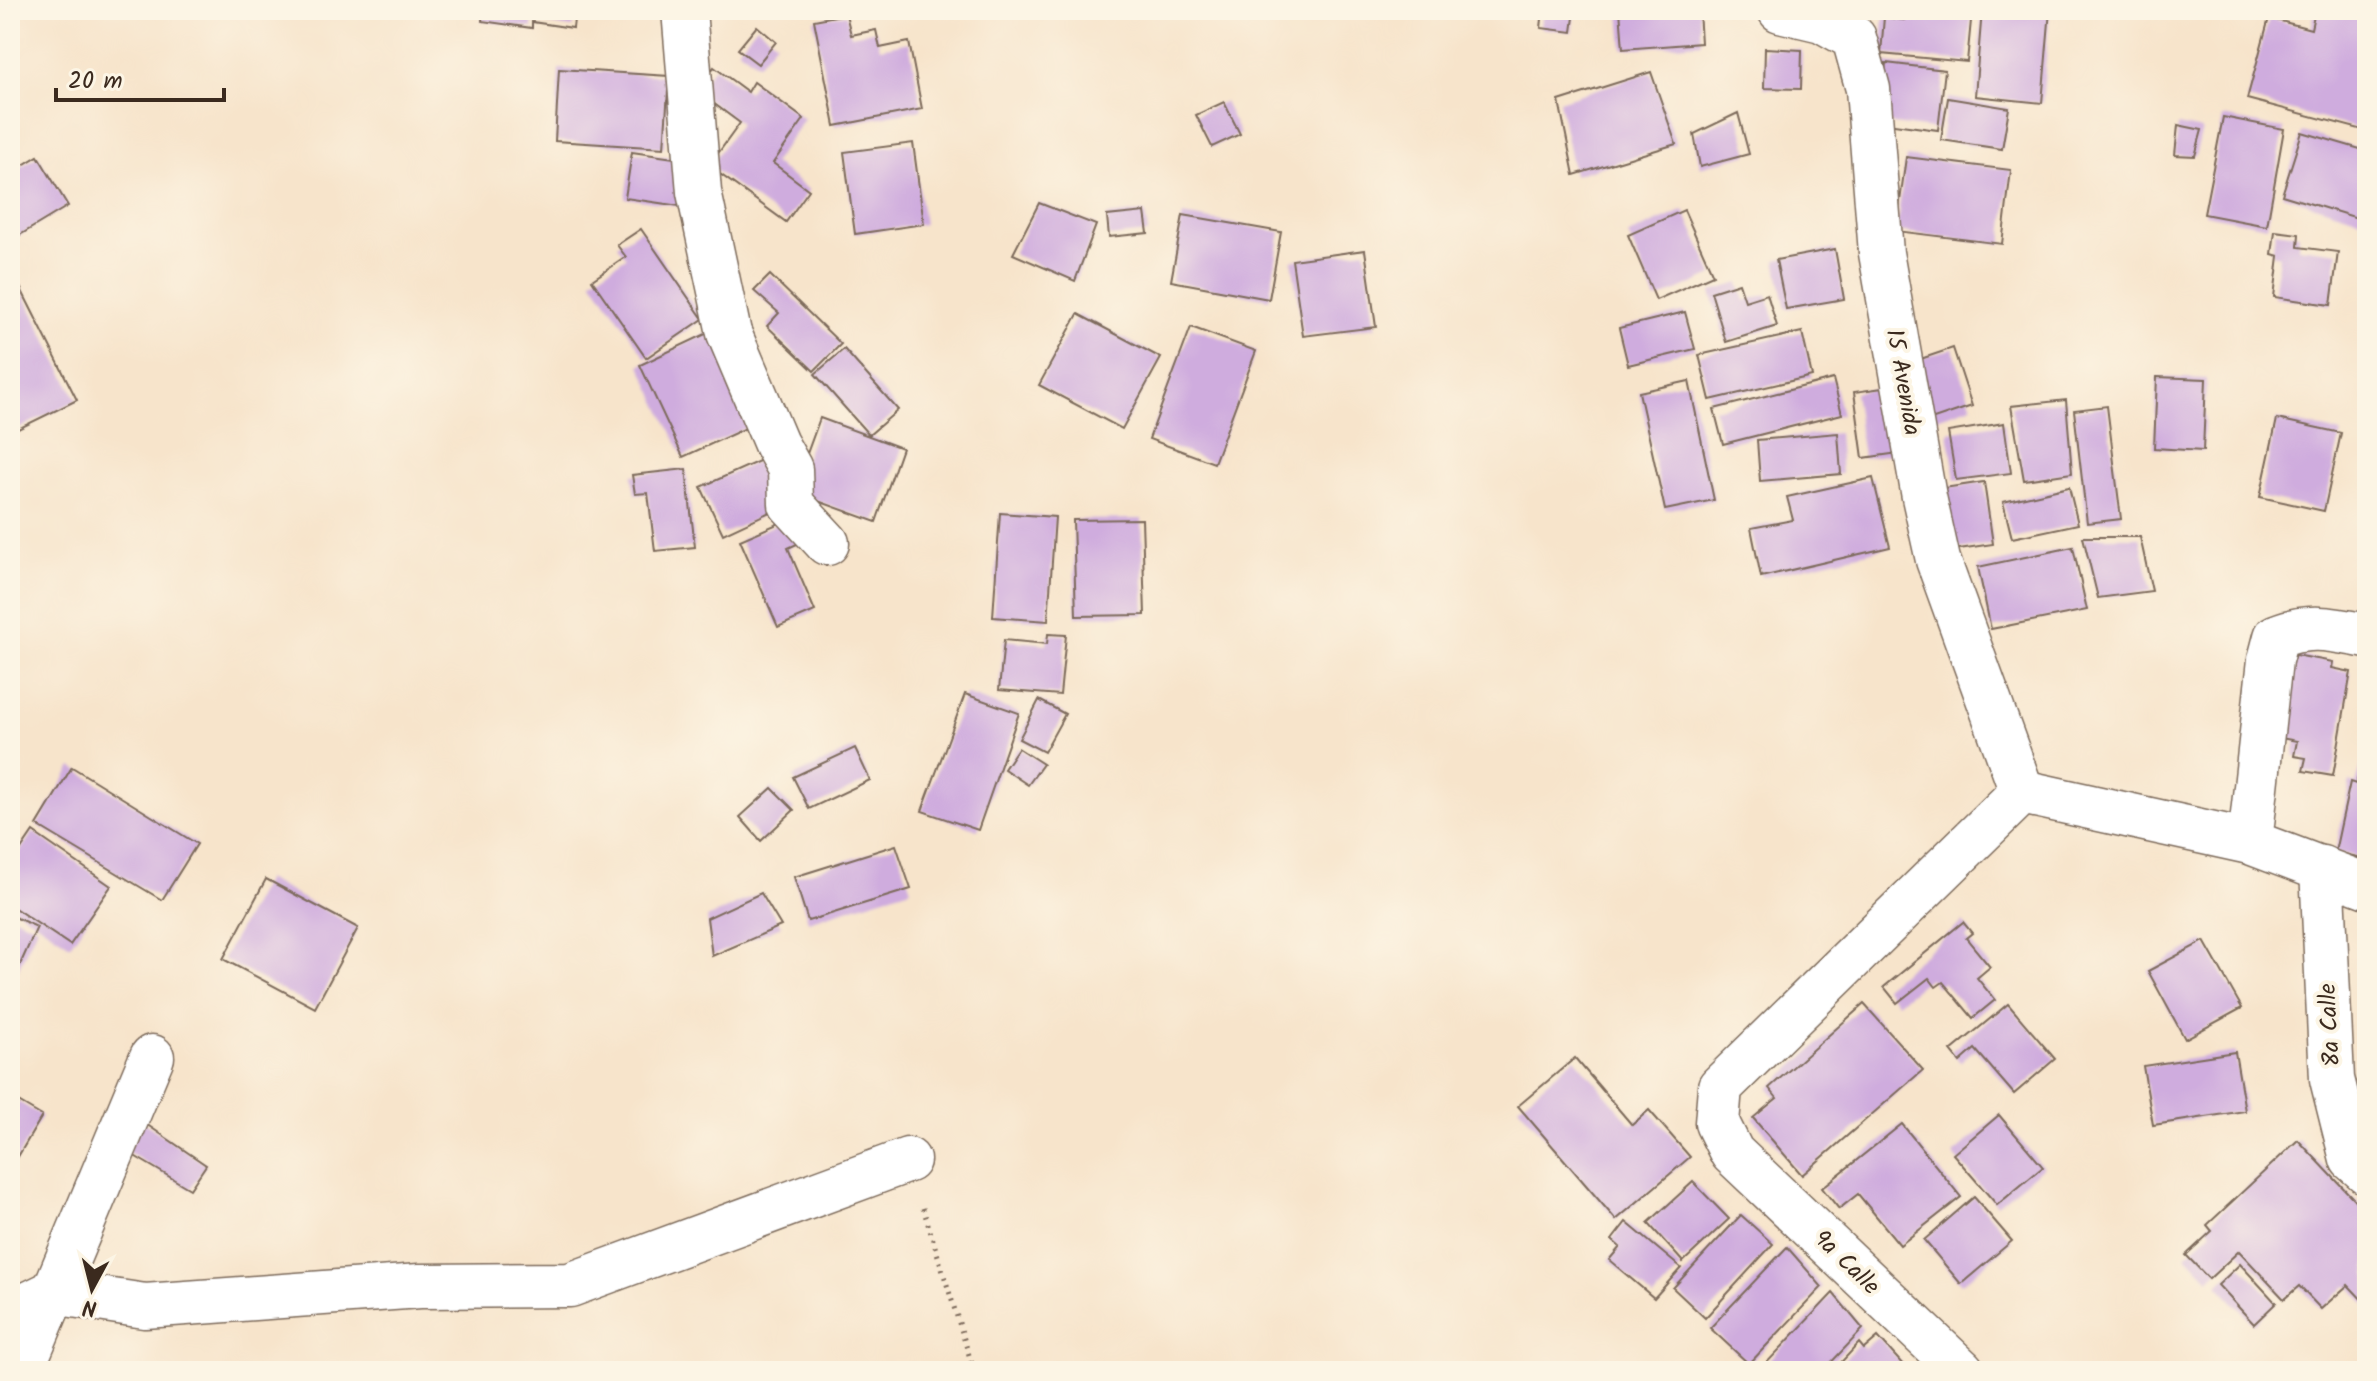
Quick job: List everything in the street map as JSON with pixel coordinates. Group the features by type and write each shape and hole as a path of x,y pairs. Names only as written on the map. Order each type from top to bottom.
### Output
{"street":[{"path":"684,10 699,192 729,333 776,444 790,469 791,504 827,543"},
{"name":"15 Avenida","path":"1780,10 1822,20 1854,38 1868,89 1881,253 1938,560 2022,792"},
{"path":"2250,842 2270,660 2276,637 2294,629 2320,627 2367,636"},
{"path":"2022,792 2250,842 2367,886"},
{"name":"9a Calle","path":"1962,1371 1732,1153 1717,1123 1720,1087 2022,792"},
{"name":"8a Calle","path":"2322,868 2332,1079 2352,1159 2367,1172"},
{"path":"21,1371 152,1057"},
{"path":"10,1313 53,1292 145,1306 420,1286 570,1285 908,1160"}],"path":[{"path":"908,1160 974,1371"}],"building":[{"path":"483,10 575,10 573,28 532,22 532,28 482,21"},
{"path":"1543,10 1575,10 1572,32 1541,28"},
{"path":"1620,10 1699,10 1701,43 1623,49"},
{"path":"1905,10 1972,10 1967,62 1881,54 1884,17 1904,20"},
{"path":"1982,10 2050,10 2042,103 1975,96"},
{"path":"2315,10 2367,10 2367,131 2247,99 2269,18 2311,29"},
{"path":"846,14 851,35 876,30 880,48 909,42 922,109 835,126 814,20"},
{"path":"757,26 776,42 758,64 738,49"},
{"path":"1765,48 1802,50 1801,89 1764,88"},
{"path":"1886,63 1945,70 1938,130 1879,122"},
{"path":"714,67 748,92 754,82 804,119 773,163 809,190 786,222 709,166 740,123 697,91"},
{"path":"559,69 669,76 664,148 555,141"},
{"path":"1651,72 1676,144 1574,175 1559,101"},
{"path":"1948,98 2009,108 2002,149 1941,140"},
{"path":"1224,102 1240,134 1212,147 1196,115"},
{"path":"1738,113 1749,154 1700,167 1694,134"},
{"path":"2223,117 2284,129 2267,226 2204,214"},
{"path":"2178,125 2202,130 2195,156 2175,155"},
{"path":"2302,132 2367,151 2367,221 2282,195"},
{"path":"913,143 924,224 855,234 844,152"},
{"path":"632,152 695,161 687,207 625,198"},
{"path":"38,156 68,206 10,241 10,173"},
{"path":"1906,157 2011,170 2002,244 1896,231"},
{"path":"1039,203 1096,225 1075,281 1013,254"},
{"path":"1684,210 1713,275 1656,300 1628,235"},
{"path":"1145,212 1148,233 1109,237 1107,216"},
{"path":"1183,215 1281,232 1269,299 1171,281"},
{"path":"641,229 703,319 646,358 592,280 626,257 617,245"},
{"path":"2275,231 2299,234 2298,247 2338,252 2331,305 2274,297 2279,256 2272,254"},
{"path":"1835,249 1844,299 1786,309 1776,260"},
{"path":"1365,250 1376,327 1303,336 1292,260"},
{"path":"770,275 841,344 814,371 767,326 779,313 754,291"},
{"path":"18,283 77,400 10,433 10,287"},
{"path":"1739,283 1745,301 1767,294 1777,326 1726,342 1711,292"},
{"path":"1685,312 1695,349 1628,365 1619,328"},
{"path":"1078,314 1161,358 1122,429 1039,385"},
{"path":"1191,327 1256,351 1214,463 1149,439"},
{"path":"714,330 757,423 683,457 640,365"},
{"path":"1802,332 1812,376 1710,400 1699,355"},
{"path":"1953,348 1972,406 1925,422 1906,364"},
{"path":"844,349 898,410 869,435 815,374"},
{"path":"2157,377 2206,379 2203,451 2154,448"},
{"path":"1833,379 1842,414 1723,444 1714,409"},
{"path":"1689,381 1714,500 1665,510 1639,392"},
{"path":"1897,386 1906,452 1863,458 1854,392"},
{"path":"2066,400 2072,473 2024,480 2011,406"},
{"path":"2107,406 2121,519 2087,523 2074,410"},
{"path":"820,418 902,448 876,522 793,492"},
{"path":"2277,419 2341,433 2324,511 2260,497"},
{"path":"2004,423 2011,473 1956,480 1948,432"},
{"path":"1838,433 1841,474 1760,481 1757,440"},
{"path":"768,457 789,503 723,534 701,487"},
{"path":"686,469 695,547 655,551 648,493 635,494 632,475"},
{"path":"1873,478 1890,547 1761,577 1751,528 1793,520 1787,497"},
{"path":"1984,482 1993,544 1945,551 1937,489"},
{"path":"2069,487 2078,524 2012,538 2003,502"},
{"path":"1000,513 1055,517 1048,621 993,617"},
{"path":"796,516 806,540 788,548 815,611 778,627 740,540"},
{"path":"1142,519 1145,615 1076,616 1073,520"},
{"path":"2083,537 2140,537 2152,591 2098,598"},
{"path":"2073,547 2087,610 1991,629 1978,567"},
{"path":"1048,634 1066,635 1060,695 999,690 1004,640 1047,644"},
{"path":"2285,653 2333,662 2332,668 2351,672 2333,776 2303,771 2306,758 2294,756 2297,741 2270,736"},
{"path":"965,694 1019,713 978,830 922,811"},
{"path":"1039,700 1065,714 1044,752 1019,739"},
{"path":"855,748 870,780 809,809 793,777"},
{"path":"1018,748 1043,764 1028,785 1004,769"},
{"path":"2364,756 2367,756 2367,859 2335,852 2350,782 2356,784"},
{"path":"72,767 197,844 162,900 37,825"},
{"path":"772,788 794,810 761,841 740,817"},
{"path":"33,832 111,886 70,945 10,905 10,866"},
{"path":"896,845 911,889 808,921 794,877"},
{"path":"266,879 358,928 315,1008 223,959"},
{"path":"761,893 781,926 712,956 707,918"},
{"path":"10,915 37,927 10,987"},
{"path":"1963,922 1972,933 1966,938 1990,967 1977,978 1995,1000 1973,1018 1943,982 1936,987 1929,978 1897,1003 1884,987"},
{"path":"2204,941 2242,1008 2185,1039 2148,971"},
{"path":"1864,1004 1923,1070 1802,1175 1753,1118 1777,1098 1769,1088"},
{"path":"2008,1004 2055,1059 2014,1094 1975,1049 1960,1062 1951,1051"},
{"path":"2235,1052 2245,1111 2153,1125 2143,1066"},
{"path":"1575,1058 1632,1125 1649,1110 1690,1157 1616,1220 1518,1106"},
{"path":"10,1097 42,1116 10,1170"},
{"path":"1999,1115 2043,1167 1997,1205 1953,1154"},
{"path":"143,1122 206,1165 190,1189 126,1151"},
{"path":"1902,1124 1961,1197 1900,1245 1858,1194 1839,1209 1822,1188"},
{"path":"2298,1140 2367,1213 2367,1305 2348,1285 2321,1309 2299,1286 2284,1299 2239,1251 2209,1279 2186,1255 2212,1231 2207,1225"},
{"path":"1693,1182 1729,1219 1683,1262 1648,1223"},
{"path":"1974,1197 2012,1241 1961,1284 1924,1240"},
{"path":"1741,1215 1773,1244 1705,1318 1673,1288"},
{"path":"1626,1222 1681,1268 1654,1298 1609,1260 1620,1247 1612,1240"},
{"path":"1787,1247 1822,1287 1749,1364 1710,1328"},
{"path":"2240,1264 2276,1303 2254,1324 2218,1285"},
{"path":"1833,1293 1863,1329 1823,1371 1759,1371"},
{"path":"1878,1337 1904,1366 1898,1371 1833,1371 1859,1343 1864,1349"}]}
